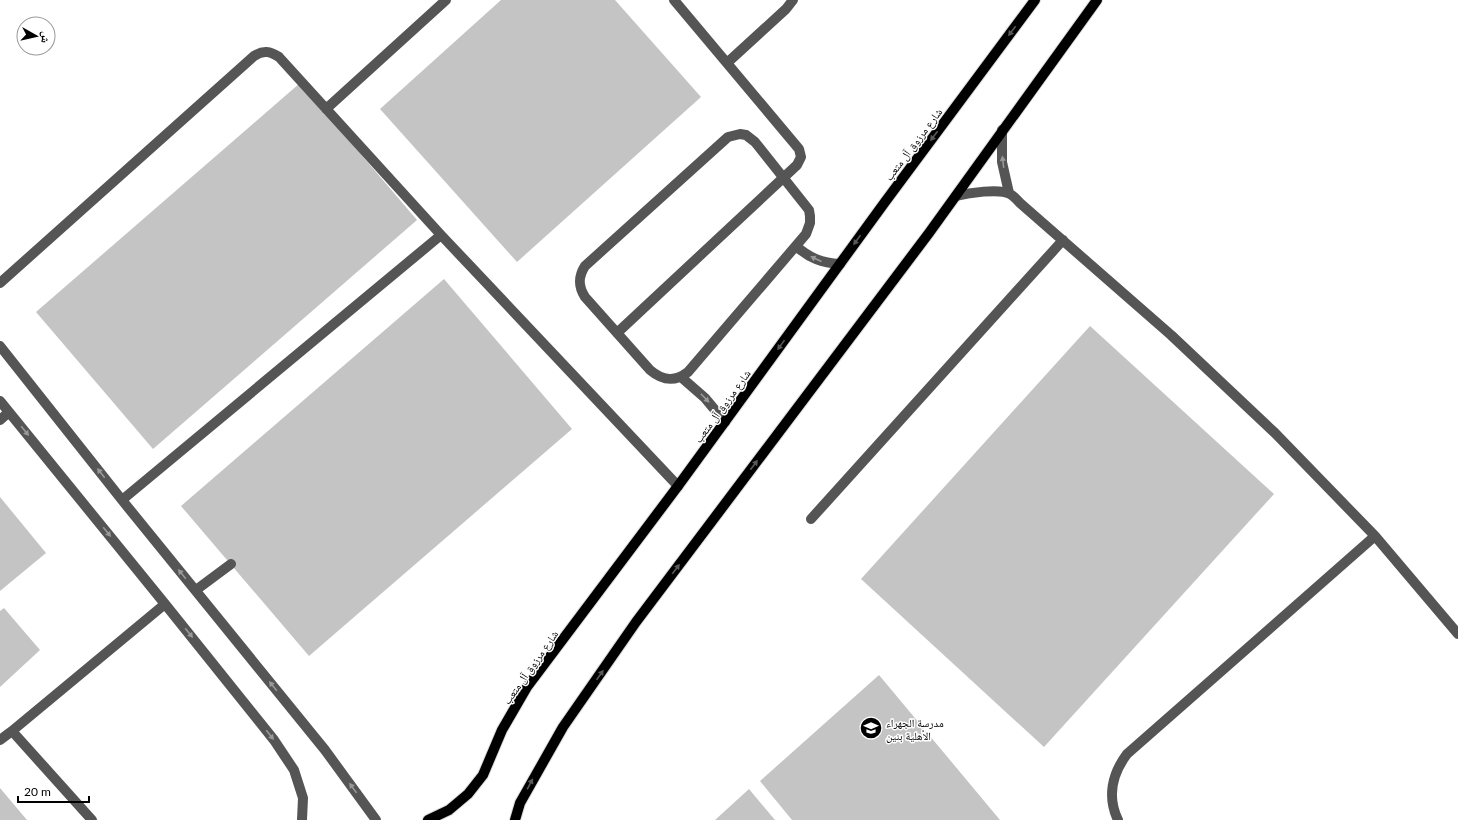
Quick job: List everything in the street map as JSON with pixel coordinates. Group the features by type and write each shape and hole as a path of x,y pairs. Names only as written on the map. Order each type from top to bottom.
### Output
{"main road":[{"name":"شارع مرزوق آل متعب","path":"428,820 449,810 468,794 483,775 502,730 527,688 678,486 1035,0"},
{"path":"515,820 520,803 563,727 627,635 956,196 1096,0"}],"street":[{"path":"326,109 446,0"},
{"path":"617,333 800,162 801,153 799,149 674,0"},
{"path":"727,63 786,9 793,0"},
{"path":"0,283 254,56 260,52 273,53 279,57 441,235 678,486"},
{"path":"1002,130 1002,162 1009,193 1171,335 1275,434 1375,536 1458,634"},
{"path":"740,134 751,138 805,204 810,216 809,229 796,246 688,372 681,377 669,379 656,376 581,291 579,278 585,266 728,137 740,134"},
{"path":"956,196 982,192 1009,193"},
{"path":"122,500 441,235"},
{"path":"811,519 1063,240"},
{"path":"796,246 820,262 840,264"},
{"path":"0,346 122,500 325,750 376,820"},
{"path":"681,377 705,398 725,422"},
{"path":"0,401 274,740 294,770 303,798 302,820"},
{"path":"0,420 9,412"},
{"path":"1118,820 1113,806 1112,788 1117,770 1127,754 1375,536"},
{"path":"196,590 232,564"},
{"path":"0,740 165,604"},
{"path":"12,731 92,820"}],"building":[{"path":"501,0 615,0 701,97 517,262 380,109"},
{"path":"300,83 417,220 153,449 36,312"},
{"path":"444,279 572,429 309,656 181,506"},
{"path":"1090,326 1274,494 1044,747 861,579"},
{"path":"0,497 46,553 0,591"},
{"path":"4,608 40,650 0,687 0,611"},
{"name":"مدرسة الجهراء الأهلية بنين","path":"879,675 1000,820 792,820 760,781"},
{"path":"0,788 27,820 0,820"},
{"path":"749,789 775,820 715,820"}],"place":[{"name":"مدرسة الجهراء الأهلية بنين","path":"871,728"}]}
